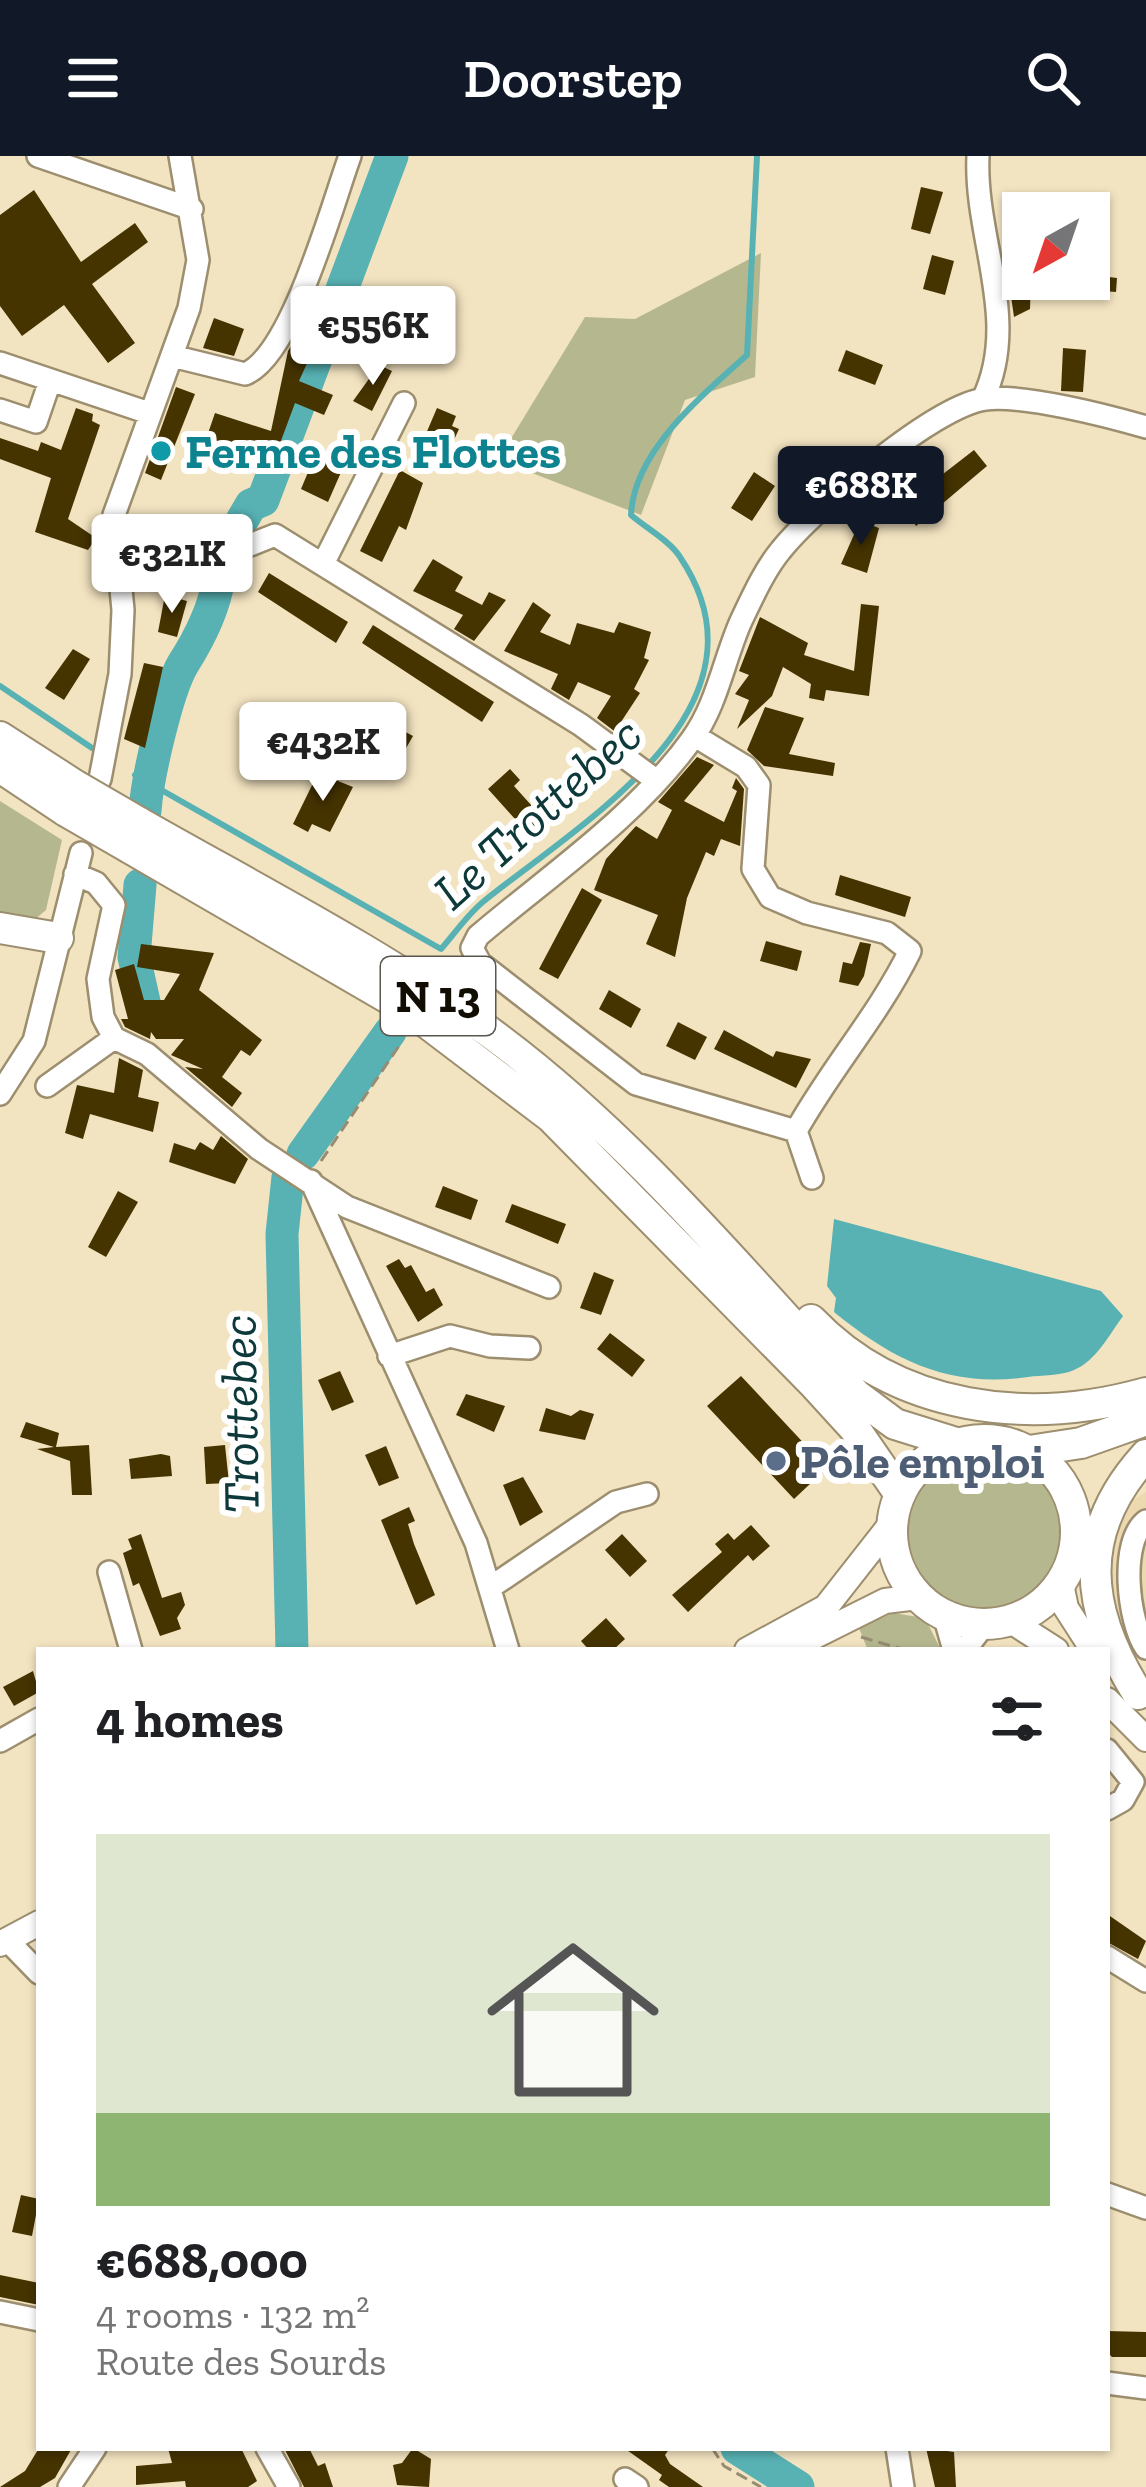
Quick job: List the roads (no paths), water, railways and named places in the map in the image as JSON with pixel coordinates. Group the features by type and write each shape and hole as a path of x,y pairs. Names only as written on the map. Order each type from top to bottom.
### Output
{"highway":[{"name":"N 13","path":"0,737 134,835 414,1013 551,1117 799,1367 854,1429 896,1509"},
{"name":"N 13","path":"0,767 81,792"},
{"name":"N 13","path":"134,835 429,990 478,1024 574,1100 856,1395 896,1424 956,1443"},
{"path":"0,928 58,938"},
{"name":"N 13","path":"698,1225 727,1237 829,1339 897,1382 937,1397 1041,1410 1146,1393"},
{"path":"1029,1451 1081,1443 1146,1420"},
{"path":"1077,1534 1065,1486 1029,1451 1006,1441 956,1443 913,1472 896,1509 893,1550 931,1606 998,1623 1030,1612 1061,1584 1077,1534 1105,1480 1146,1441"},
{"path":"1110,1647 1094,1573 1099,1534 1113,1498 1146,1455"},
{"path":"1110,1647 1130,1698"}],"main road":[{"path":"753,1647 826,1607 896,1509"},
{"path":"1061,1584 1080,1636 1090,1647"},
{"path":"793,1647 871,1606 931,1606"},
{"path":"998,1623 1050,1647"},
{"path":"1110,1668 1130,1698 1146,1739"},
{"path":"4,1942 36,1925"}],"street":[{"path":"38,156 192,209"},
{"path":"81,792 120,674 124,610 114,515 190,308 198,260 180,156"},
{"path":"172,356 245,374 266,361 290,314 350,156"},
{"path":"978,156 999,311 994,378 983,399"},
{"path":"0,363 149,412"},
{"path":"0,410 37,422 50,380"},
{"path":"796,1131 636,1084 480,963 472,948 478,936 629,812 657,781 695,736 741,623 779,551 831,499 912,435 983,399 1100,413 1146,427"},
{"path":"323,564 404,403"},
{"path":"117,550 225,555 275,535 657,781"},
{"path":"695,736 746,767 759,785 752,868 770,897 807,913 887,933 910,951 884,1004 830,1070 796,1131 812,1178"},
{"path":"0,1094 34,1041 78,864 114,905 98,979 104,1017 114,1037 147,1054 347,1207 549,1287"},
{"path":"47,1086 114,1037"},
{"path":"300,1174 389,1356 490,1586 507,1647"},
{"path":"389,1356 450,1336 490,1346 530,1348"},
{"path":"490,1586 616,1502 647,1494"},
{"path":"1146,1521 1136,1529 1127,1566 1146,1648"},
{"path":"109,1572 130,1647"},
{"path":"931,1606 952,1647"},
{"path":"968,1647 998,1623"},
{"path":"0,1741 36,1721"},
{"path":"1110,1754 1133,1782 1123,1800 1110,1807"},
{"path":"4,1942 36,1970"},
{"path":"1110,1959 1146,1981"},
{"path":"1110,2195 1146,2208"},
{"path":"0,2312 36,2319"},
{"path":"1110,2383 1146,2388"},
{"path":"69,2487 92,2451"},
{"path":"268,2451 276,2483"},
{"path":"897,2451 903,2487"}],"water":[{"path":"834,1219 1101,1291 1123,1316 1095,1354 1069,1372 999,1379 924,1367 879,1344 834,1312 836,1298 827,1286"}],"waterway":[{"path":"226,548 251,505 263,500 392,156"},
{"name":"Le Trottebec","path":"135,775 441,949 484,901 616,797 657,756 688,711 706,663 705,612 680,557 631,515 635,491 657,447 691,407 747,355 757,156"},
{"path":"145,811 171,694 205,624 219,578"},
{"path":"0,686 92,748"},
{"path":"140,885 134,957 145,1006"},
{"name":"Trottebec","path":"303,1154 390,1032"},
{"name":"Trottebec","path":"288,1177 282,1234 292,1647"},
{"name":"Trottebec","path":"742,2451 798,2487"}],"place":[{"name":"Ferme des Flottes","path":"161,451"},
{"name":"Pôle emploi","path":"776,1461"}]}
